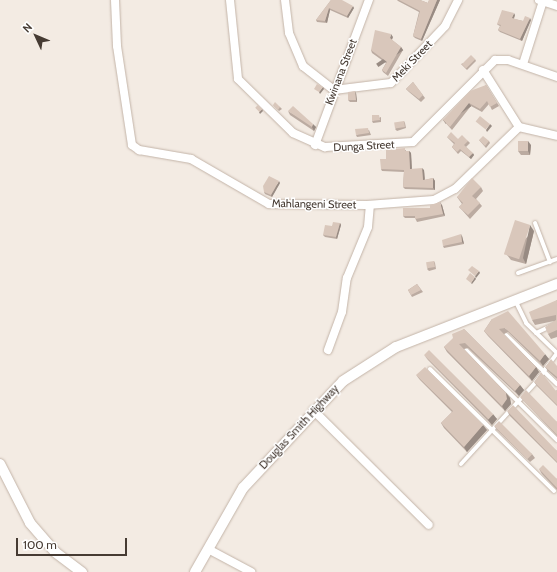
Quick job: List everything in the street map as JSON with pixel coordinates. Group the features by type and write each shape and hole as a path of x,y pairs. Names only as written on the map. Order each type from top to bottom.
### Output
{"street":[{"name":"Mahlangeni Street","path":"115,0 123,103 128,135 135,149 191,159 269,204 370,205 444,197 519,127"},
{"name":"Dunga Street","path":"230,0 238,79 293,133 316,145 332,148 413,142 483,70 499,59 523,64 557,77"},
{"path":"285,0 289,33 303,66 334,90"},
{"name":"Kwinana Street","path":"316,145 334,90 369,0"},
{"name":"Meki Street","path":"334,90 391,83 445,26 458,0"},
{"path":"523,64 541,1 557,6"},
{"path":"483,70 519,127 557,136"},
{"path":"328,350 342,312 347,278 368,227 370,205"},
{"name":"Douglas Smith Highway","path":"195,572 243,488 287,437 343,381 390,350 557,284"},
{"path":"311,412 429,525"},
{"path":"0,464 30,523 55,552 82,572"},
{"path":"208,549 251,572"}],"lane":[{"path":"535,223 550,262"},
{"path":"518,273 557,259"},
{"path":"461,464 519,402 557,353 536,333 515,300"},
{"path":"536,333 557,324"},
{"path":"506,335 557,384"},
{"path":"466,350 557,440"},
{"path":"430,369 492,432 554,491"}],"building":[{"path":"331,0 342,0 353,6 347,16 329,8 325,21 316,20"},
{"path":"399,0 420,0 428,3 429,0 437,0 421,39 413,36 420,11"},
{"path":"502,10 514,13 512,18 523,21 525,16 530,18 520,39 498,30 501,25 497,24"},
{"path":"375,30 391,34 390,38 401,47 386,73 382,70 387,62 371,50"},
{"path":"471,55 475,59 466,68 462,64"},
{"path":"413,82 423,95 419,99 406,89"},
{"path":"317,84 323,87 319,92 314,89"},
{"path":"486,85 497,103 490,107 487,101 480,109 469,103 450,127 443,120 470,91"},
{"path":"355,91 356,100 348,100 348,92"},
{"path":"275,102 280,107 278,110 273,105"},
{"path":"258,105 262,109 259,112 255,108"},
{"path":"293,106 313,124 312,127 288,111"},
{"path":"372,115 379,115 380,120 372,121"},
{"path":"480,116 490,124 486,130 476,121"},
{"path":"404,121 405,127 395,128 394,123"},
{"path":"368,128 369,133 356,135 355,129"},
{"path":"451,132 458,139 462,135 468,141 464,145 473,153 469,157 460,149 457,152 452,147 455,143 447,137"},
{"path":"483,136 489,141 485,146 479,140"},
{"path":"518,141 528,141 528,151 518,151"},
{"path":"405,148 405,151 409,151 410,169 422,168 423,180 433,178 433,188 403,187 404,170 381,169 380,159 386,159 386,150"},
{"path":"269,176 279,181 271,195 264,192 263,186"},
{"path":"472,178 481,187 472,196 480,203 468,215 459,207 463,203 457,197"},
{"path":"440,202 443,214 415,219 415,216 403,216 403,208 430,208 430,205"},
{"path":"515,220 530,225 519,259 504,254"},
{"path":"333,222 340,223 336,237 323,235 325,225 332,226"},
{"path":"461,234 462,242 443,246 442,240"},
{"path":"434,261 435,267 427,268 426,262"},
{"path":"472,266 479,271 475,276 468,270"},
{"path":"470,273 475,277 471,283 466,279"},
{"path":"417,284 421,290 411,295 408,290"},
{"path":"557,300 557,330 548,334 545,327 556,320 556,315 532,320 529,312"},
{"path":"508,311 545,354 540,361 505,328 499,329 536,367 529,376 484,331 492,319"},
{"path":"464,329 520,385 515,391 465,343 459,344 506,393 507,399 502,406 444,347 453,338 452,334"},
{"path":"429,350 493,414 488,419 424,355"},
{"path":"551,359 557,366 557,377 545,367"},
{"path":"425,367 483,425 464,447 441,423 453,411 416,375"},
{"path":"541,372 556,391 557,390 557,405 534,382"},
{"path":"526,390 557,422 557,435 520,397"},
{"path":"513,405 557,451 557,462 507,411"},
{"path":"499,421 532,454 527,459 494,426"},
{"path":"543,465 557,479 557,488 539,469"}]}
